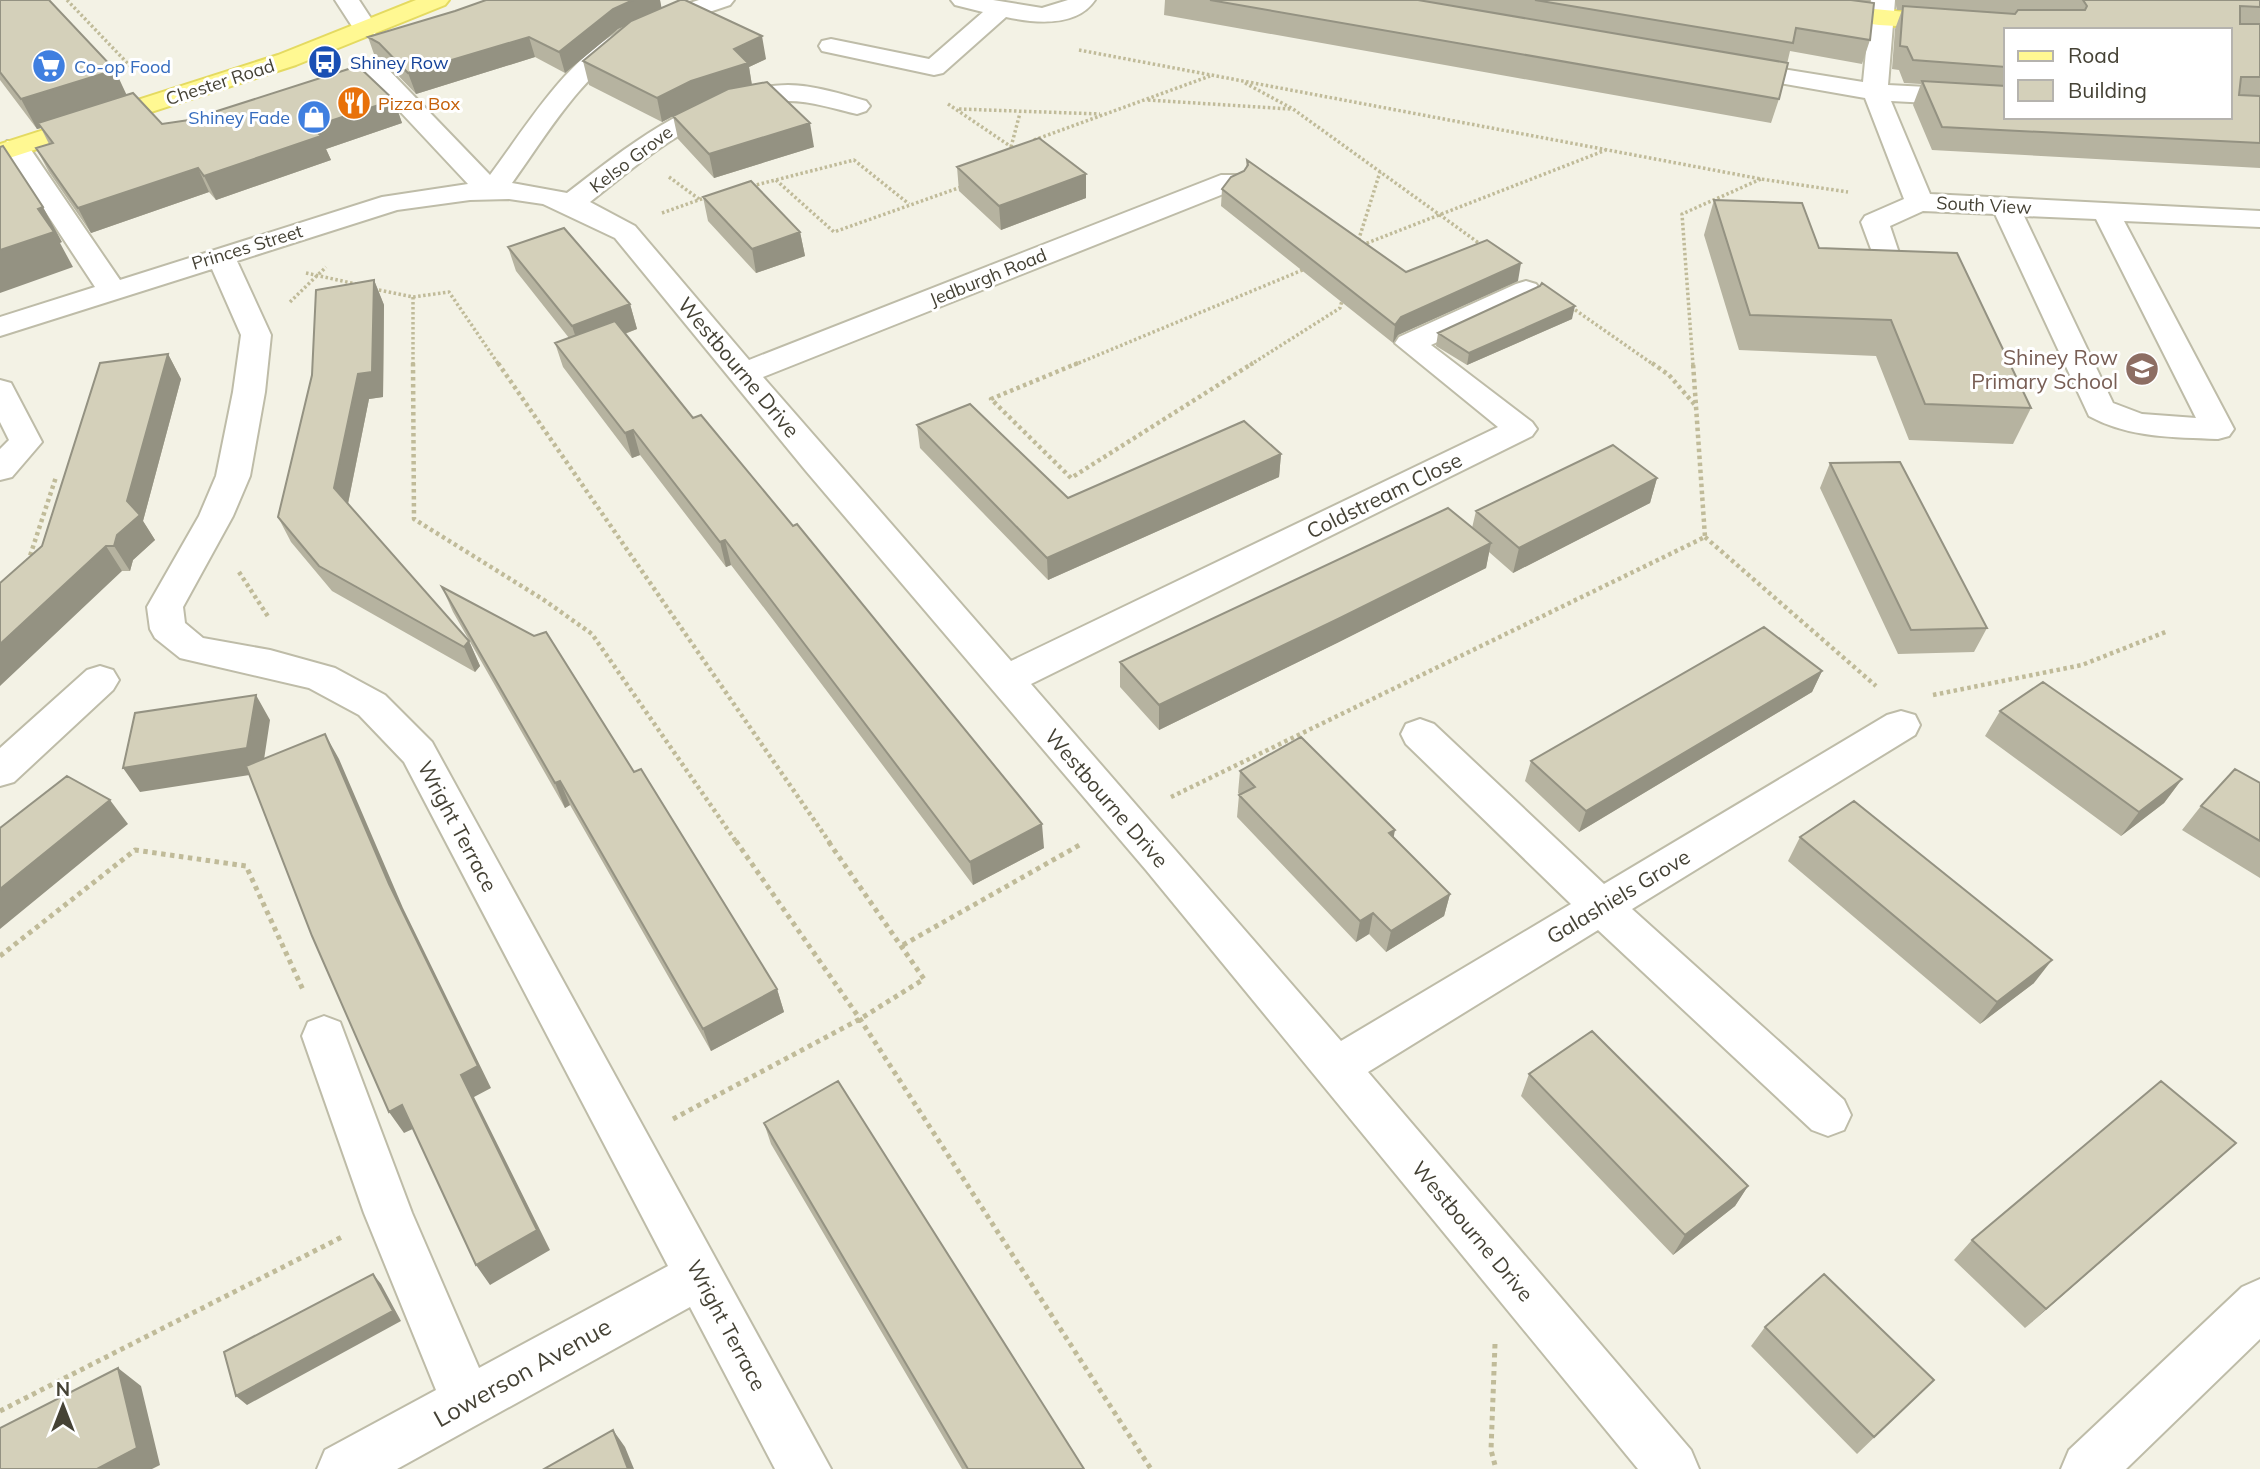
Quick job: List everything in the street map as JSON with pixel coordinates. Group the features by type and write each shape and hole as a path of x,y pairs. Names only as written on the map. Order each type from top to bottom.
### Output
{"main road":[{"name":"Chester Road","path":"8,150 288,60 437,0"},
{"path":"1746,0 1881,9 1971,24"}],"street":[{"path":"347,0 366,29"},
{"path":"375,70 495,191 564,94 601,56 625,37 722,0"},
{"path":"963,0 1041,15 1063,14 1083,0"},
{"path":"831,46 934,68 1002,8"},
{"name":"South View","path":"1881,9 1875,92 1919,202 2260,219"},
{"path":"1710,64 1875,92 2004,99"},
{"name":"Kelso Grove","path":"570,204 674,125 712,108 750,97 790,93 858,106"},
{"path":"8,150 112,290"},
{"name":"Jedburgh Road","path":"745,373 1231,181"},
{"name":"Westbourne Drive","path":"495,191 547,196 570,204 618,228 633,242 818,463 1124,820 1160,858 1672,1469"},
{"name":"Princes Street","path":"0,327 220,255 392,203 444,194 495,191"},
{"path":"1888,262 1875,222 1919,202"},
{"path":"2006,207 2100,409 2112,418 2133,424 2218,429 2106,212"},
{"name":"Wright Terrace","path":"220,255 256,335 233,476 203,540 165,607 168,629 193,649 270,663 322,677 372,705 418,752 804,1469"},
{"name":"Coldstream Close","path":"1006,680 1521,429 1410,343 1526,290"},
{"path":"0,390 26,442 0,469"},
{"path":"0,771 100,680"},
{"name":"Galashiels Grove","path":"1336,1068 1601,907 1898,714"},
{"path":"1420,734 1601,907 1828,1115"},
{"path":"324,1036 388,1213 467,1402"},
{"name":"Lowerson Avenue","path":"344,1469 700,1275"},
{"path":"2088,1469 2260,1304"}],"path":[{"path":"67,0 162,101"},
{"path":"1063,14 1078,50 1761,179 1919,202"},
{"path":"1011,148 1211,75"},
{"path":"1241,81 1293,109 1494,253"},
{"path":"938,98 1011,148"},
{"path":"1144,100 1293,109"},
{"path":"951,108 1020,113 1105,114"},
{"path":"1011,148 1020,113"},
{"path":"1380,172 1357,247 1606,150"},
{"path":"750,186 854,160 909,204"},
{"path":"1761,179 1682,214 1705,537 1898,714 2082,665 2168,631"},
{"path":"776,180 834,232 968,184"},
{"path":"618,228 712,196"},
{"path":"220,255 413,297 449,292 924,979 859,1019 629,1143"},
{"path":"1306,268 991,399 1071,478 1340,309 1343,296"},
{"path":"413,297 414,519 544,600 592,634 859,1019 1151,1469"},
{"path":"1570,307 1668,376 1695,405"},
{"path":"19,572 28,563 65,450 50,434 26,442"},
{"path":"903,945 1124,820 1705,537"},
{"path":"203,540 226,552 280,635 270,663"},
{"path":"0,956 135,849 246,866 324,1036"},
{"path":"0,1411 388,1213"},
{"path":"1496,1469 1491,1450 1498,1261"}],"building":[{"path":"0,0 49,0 115,70 21,99 0,72"},
{"path":"486,0 633,0 613,9 559,52 529,37 408,73 379,43 368,37"},
{"path":"680,0 762,36 734,49 748,63 691,81 657,98 583,61 631,21"},
{"path":"1210,0 1418,0 1788,63 1779,99"},
{"path":"1535,0 1851,0 1874,3 1870,40 1796,28 1793,43"},
{"path":"2083,0 2260,0 2260,7 2240,6 2240,24 2260,24 2260,77 2241,77 2239,95 2260,96 2260,143 1942,127 1922,81 2004,86 2004,119 2232,119 2232,28 2004,28 2004,67 1913,60 1907,47 1900,46 1903,6 2015,14 2018,10 2085,10 2087,6"},
{"path":"358,66 394,100 312,127 321,136 204,176 198,168 78,208 36,148 53,143 38,123 133,93 162,124 189,120"},
{"path":"767,82 810,123 709,154 673,116 728,89"},
{"path":"1039,138 1086,174 999,206 957,167"},
{"path":"3,146 43,207 38,209 54,232 0,250 0,147"},
{"path":"1247,160 1406,272 1487,240 1521,263 1401,317 1395,325 1222,189 1231,177 1244,171 1248,165"},
{"path":"751,181 800,232 752,249 703,197"},
{"path":"1714,200 1802,203 1819,248 1957,253 2031,408 1925,404 1891,320 1750,315"},
{"path":"564,228 630,304 572,326 508,247"},
{"path":"374,280 372,372 358,374 334,488 469,641 464,647 319,566 278,517 312,375 316,290"},
{"path":"1542,283 1575,306 1469,353 1438,333 1540,286"},
{"path":"615,321 693,418 701,415 793,526 797,524 1042,824 970,862 725,540 720,542 633,430 625,433 555,343"},
{"path":"168,354 127,501 140,515 117,535 114,546 106,546 0,644 0,583 42,546 100,363"},
{"path":"970,404 1068,498 1244,421 1281,454 1047,558 917,425"},
{"path":"1613,445 1657,478 1519,548 1476,511"},
{"path":"1900,462 1987,628 1911,630 1830,463"},
{"path":"1448,508 1491,543 1159,705 1120,662"},
{"path":"442,587 534,636 546,632 634,772 641,769 777,989 703,1029 560,781 555,783"},
{"path":"1764,627 1822,671 1586,811 1531,761"},
{"path":"2043,682 2182,779 2139,812 2000,711"},
{"path":"256,695 247,748 123,768 135,713"},
{"path":"325,734 389,884 478,1066 461,1075 537,1230 476,1265 402,1105 389,1112 312,936 246,766"},
{"path":"1301,737 1395,830 1389,833 1450,894 1391,931 1373,913 1360,921 1239,795 1255,787 1240,771"},
{"path":"2235,769 2260,783 2260,841 2201,806"},
{"path":"67,776 110,800 0,889 0,828"},
{"path":"1854,801 2052,960 1997,1002 1800,837"},
{"path":"1592,1031 1748,1186 1685,1235 1529,1074"},
{"path":"838,1081 1084,1469 968,1469 764,1123"},
{"path":"2161,1081 2236,1143 2046,1309 1972,1240"},
{"path":"373,1274 393,1311 236,1396 224,1352"},
{"path":"1824,1274 1934,1380 1874,1437 1765,1327"},
{"path":"118,1368 137,1448 97,1469 0,1469 0,1428"},
{"path":"613,1430 628,1469 544,1469"}],"place":[{"name":"Shiney Row","path":"325,62"},
{"name":"Co-op Food","path":"49,66"},
{"name":"Pizza Box","path":"354,103"},
{"name":"Shiney Fade","path":"314,117"},
{"name":"Shiney Row Primary School","path":"2142,369"}]}
